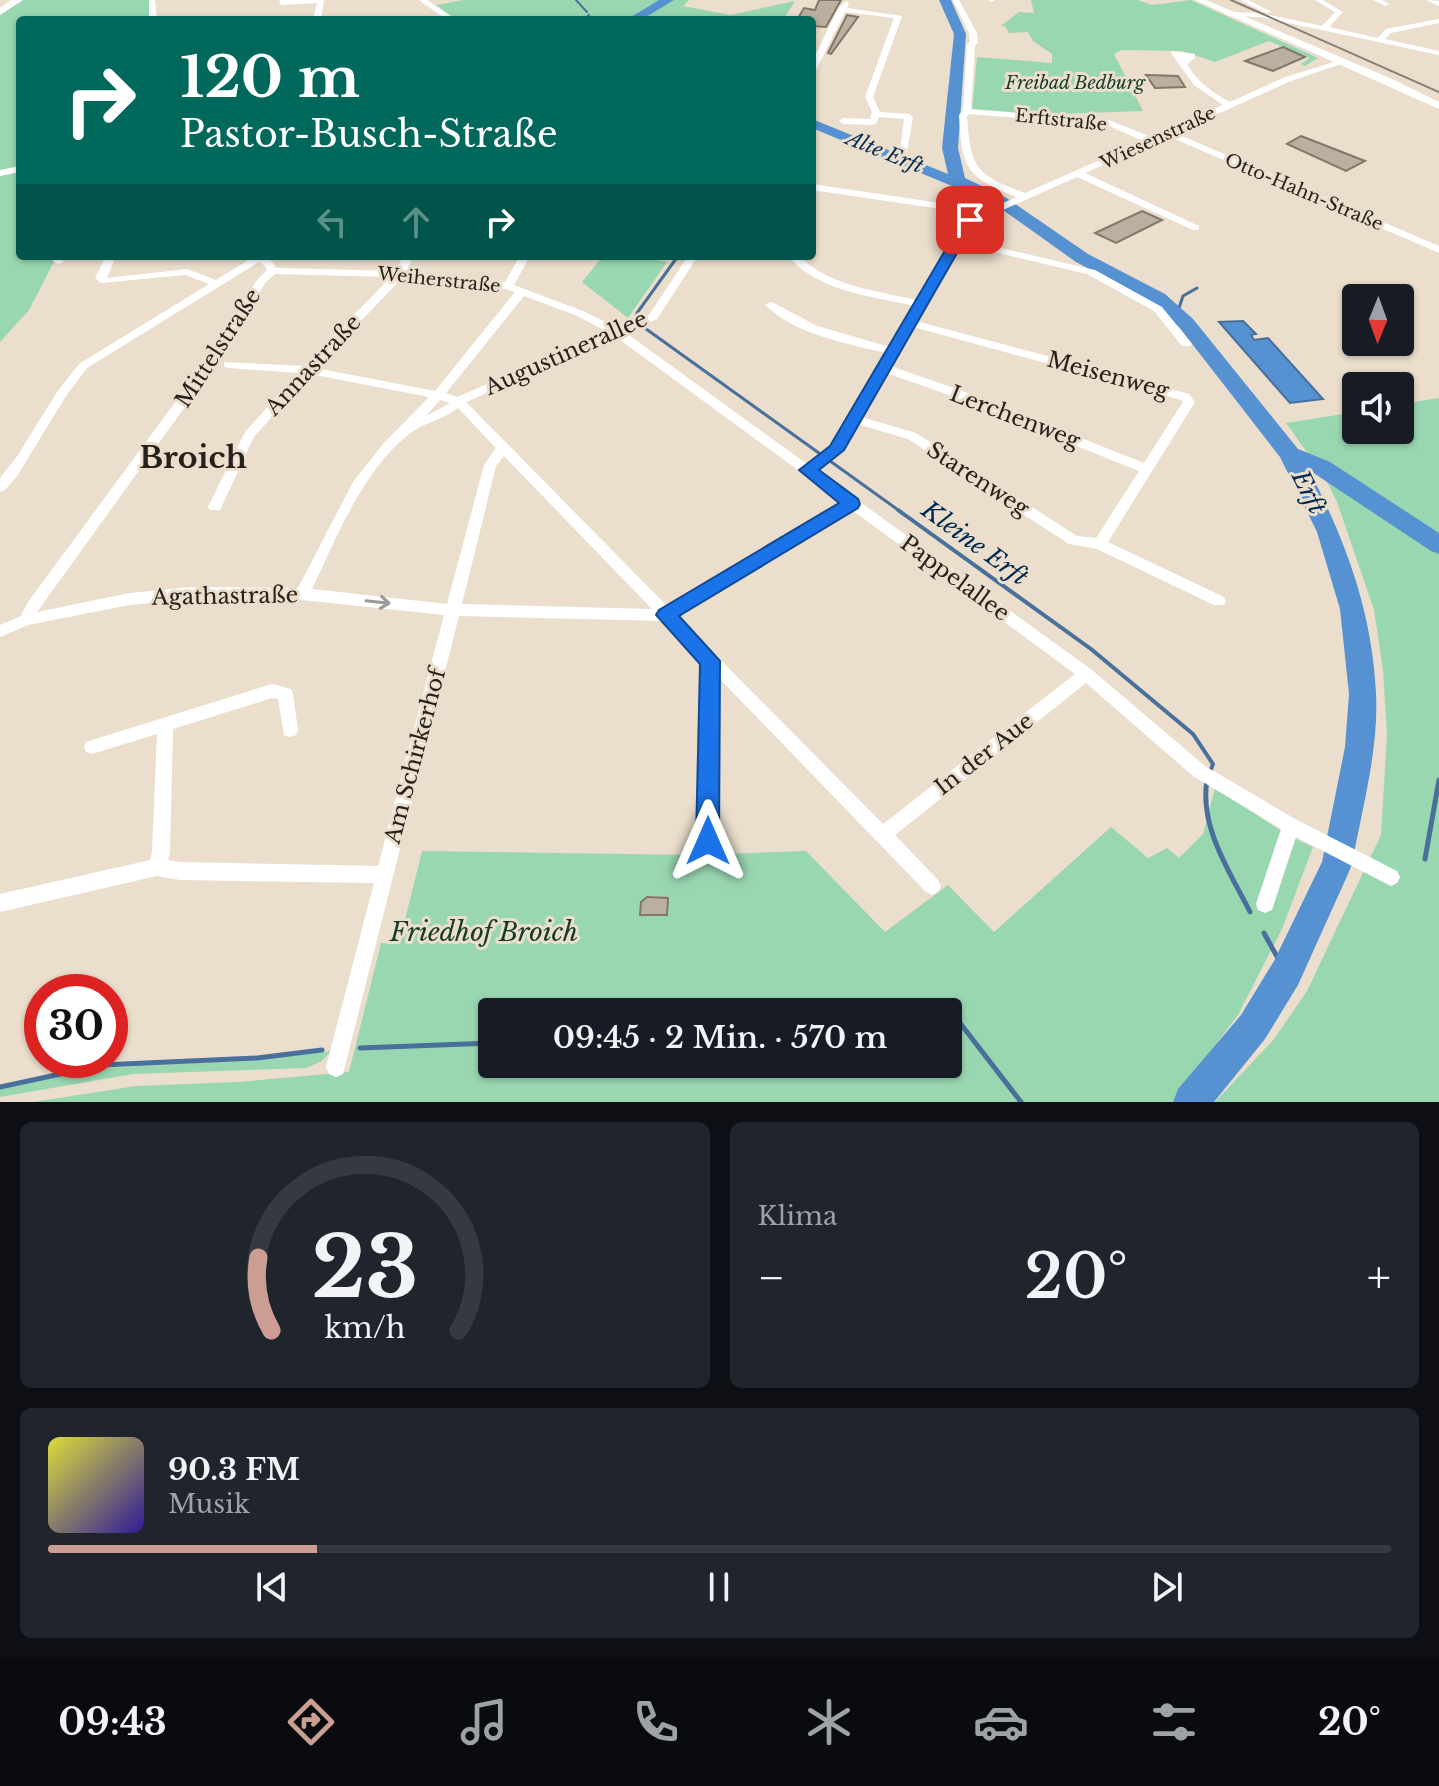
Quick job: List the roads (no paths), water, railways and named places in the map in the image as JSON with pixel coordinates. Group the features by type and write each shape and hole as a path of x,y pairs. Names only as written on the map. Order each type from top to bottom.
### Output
{"main road":[{"path":"0,12 18,0"}],"street":[{"path":"283,0 282,3 321,1 318,16"},
{"path":"422,0 446,16"},
{"path":"816,62 848,0"},
{"path":"956,0 973,33 967,111 963,115 965,158 971,169 1022,199"},
{"path":"1199,0 1439,106"},
{"path":"1243,0 1286,21"},
{"path":"1318,0 1339,12 1324,28"},
{"path":"1376,0 1386,4"},
{"path":"1430,0 1439,4"},
{"path":"842,9 898,16 869,97 877,114"},
{"path":"1229,14 1250,13 1439,53"},
{"path":"1380,40 1389,31 1439,21"},
{"name":"Wiesenstraße","path":"816,188 974,211 1000,208 1296,76 1341,61"},
{"path":"1183,64 1199,88 1230,105"},
{"name":"Erftstraße","path":"967,111 1109,123 1152,141"},
{"path":"843,121 869,124 877,114"},
{"path":"877,114 909,117 904,150"},
{"name":"Otto-Hahn-Straße","path":"1169,133 1439,250"},
{"path":"1079,174 1196,228"},
{"path":"807,470 826,458 854,419 974,211"},
{"path":"958,241 1091,272 1158,309 1186,344"},
{"path":"109,260 100,278 105,281 187,272 215,283"},
{"path":"0,487 26,455 72,378 83,366 256,260"},
{"path":"264,260 272,271"},
{"name":"Annastraße","path":"215,507 249,435 400,274 406,260"},
{"path":"508,286 523,260"},
{"name":"Augustinerallee","path":"406,430 452,409 458,401 653,317 664,305 691,260"},
{"path":"797,260 805,269 833,281 920,304"},
{"name":"Weiherstraße","path":"272,271 400,274 508,286 579,313 617,332"},
{"name":"Mittelstraße","path":"26,620 42,593 198,380 247,301 272,271"},
{"path":"228,364 308,370 438,395 522,291"},
{"path":"770,305 786,318 808,327 893,351"},
{"name":"Meisenweg","path":"910,323 1174,391 1185,397 1189,402 1100,544"},
{"name":"Pappelallee","path":"617,332 1086,674 1199,771 1291,826 1391,877"},
{"name":"Lerchenweg","path":"883,368 956,393 1147,469"},
{"name":"Augustinerallee","path":"302,594 362,480 438,395 458,401"},
{"path":"458,401 932,886"},
{"name":"Starenweg","path":"854,419 912,436 1074,540 1100,544 1219,601"},
{"name":"Am Schirkerhof","path":"336,1067 490,465 503,448"},
{"path":"666,615 852,504"},
{"name":"Agathastraße","path":"0,631 26,620 155,596 302,594 454,610 666,615"},
{"path":"708,841 710,661"},
{"name":"In der Aue","path":"883,834 1086,674"},
{"path":"92,747 272,691 285,694 290,730"},
{"path":"157,867 161,851 165,725"},
{"path":"1265,904 1291,826"},
{"path":"0,903 157,867 180,871 384,875"}],"water":[{"path":"1243,321 1256,334 1251,335 1254,340 1268,338 1323,399 1290,403 1219,322"}],"waterway":[{"path":"576,0 587,12"},
{"path":"639,16 668,0"},
{"name":"Erft","path":"945,0 960,34 950,148 958,181"},
{"name":"Alte Erft","path":"816,125 934,175 958,181"},
{"name":"Erft","path":"958,181 999,200 1082,258 1158,298 1186,323 1290,454"},
{"name":"Kleine Erft","path":"675,260 637,313 635,321 901,512"},
{"path":"1177,314 1183,296 1197,288"},
{"name":"Erft","path":"1191,1102 1253,1027 1286,973 1337,864 1359,747 1363,694 1353,609 1329,532 1290,454"},
{"path":"1290,454 1322,467 1439,545"},
{"name":"Kleine Erft","path":"898,510 1091,649 1193,734 1213,764 1210,772"},
{"name":"Kleine Erft","path":"1207,780 1206,798 1212,832 1225,865 1250,912"},
{"path":"1425,859 1439,780"},
{"name":"Kleine Erft","path":"1264,933 1286,973"},
{"path":"962,1026 1021,1102"},
{"path":"360,1048 478,1044"},
{"path":"0,1087 102,1065 257,1058 322,1050"}],"railway":[{"path":"1231,0 1439,92"}],"district":[{"name":"Broich","path":"193,457"}],"park label":[{"name":"Freibad Bedburg","path":"1075,83"},
{"name":"Friedhof Broich","path":"484,932"}]}
